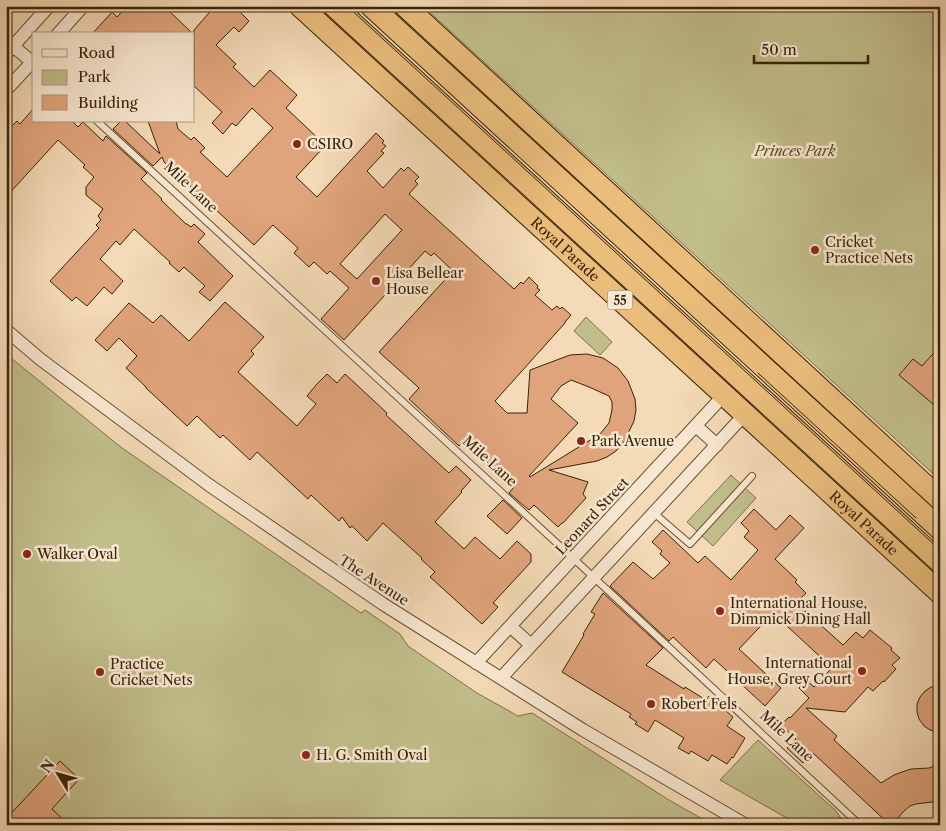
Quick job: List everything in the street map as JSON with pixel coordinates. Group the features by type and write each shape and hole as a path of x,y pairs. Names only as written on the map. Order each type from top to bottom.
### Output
{"highway":[{"name":"Royal Parade","path":"300,6 940,594"},
{"name":"Royal Parade","path":"334,6 940,562"},
{"path":"371,6 940,529"},
{"path":"405,6 940,499"},
{"path":"552,173 568,156"},
{"path":"521,208 536,192"},
{"path":"742,347 757,331"},
{"path":"744,414 750,387 765,369"},
{"path":"785,387 800,371"},
{"path":"724,395 750,387"},
{"path":"897,490 912,473"}],"street":[{"path":"32,61 9,47 49,6"},
{"path":"60,32 83,6"},
{"path":"6,90 32,63"},
{"name":"The Avenue","path":"6,330 40,359 209,485 383,604 583,730 746,825"},
{"name":"Leonard Street","path":"476,663 724,395"},
{"path":"501,678 744,414"},
{"path":"696,426 716,445"},
{"path":"511,627 531,646"}],"lane":[{"name":"Mile Lane","path":"98,122 574,559 858,824"},
{"path":"654,513 690,544 752,476"}],"green space":[{"name":"Princes Park","path":"423,6 940,6 940,480"},
{"path":"586,317 612,342 600,355 574,331"},
{"path":"6,354 122,448 361,613 365,610 400,634 408,646 477,693 518,716 532,713 669,800 713,825 6,825"},
{"path":"731,475 756,498 713,546 687,522"},
{"path":"758,740 836,811 843,825 799,825 720,780"}],"building":[{"path":"127,6 164,6 191,32 94,32 112,12 117,17"},
{"path":"215,6 234,6 249,21 239,32 234,27 216,45 236,64 233,67 254,87 270,70 297,95 286,108 324,144 321,146 323,148 296,177 317,197 376,133 386,146 381,151 384,153 367,171 383,188 401,168 404,171 408,167 419,177 415,181 418,184 409,194 514,289 521,282 523,284 529,277 540,290 535,295 552,310 557,306 560,309 562,307 571,315 495,401 507,413 527,413 530,370 570,355 587,354 603,358 618,368 628,381 635,399 636,410 634,421 624,442 616,451 597,461 549,470 588,482 583,494 586,498 558,527 534,505 529,510 509,493 514,487 464,440 459,446 409,399 419,388 379,352 453,271 434,253 431,256 425,251 344,340 321,319 349,288 330,271 327,274 314,262 309,267 294,253 298,248 273,225 254,245 164,162 162,157 153,166 113,129 120,122 126,122 160,154 148,122 176,122 178,129 191,140 194,137 205,148 200,152 227,177 273,128 252,108 236,126 232,123 223,134 212,123 222,112 195,87 194,32","holes":["385,214 402,230 357,279 340,264","571,380 609,396 612,402 609,423 600,434 530,477 578,423 551,399 561,386"]},
{"path":"32,110 32,122 73,122 78,127 83,122 103,141 106,136 147,173 141,179 161,200 186,224 191,227 194,224 205,234 198,242 233,276 210,301 199,292 205,286 184,267 179,272 134,229 120,245 116,241 100,259 123,281 112,294 104,287 87,306 76,297 72,301 50,281 99,228 96,225 101,220 98,216 103,209 86,195 86,187 94,177 83,167 85,165 58,140 6,197 6,132 17,121 20,124"},
{"path":"225,302 264,337 251,351 254,354 238,372 297,426 316,404 307,396 316,385 327,374 337,383 345,374 449,473 456,466 471,480 435,522 464,549 475,537 500,559 517,541 531,554 531,562 493,603 498,607 482,624 430,577 435,572 383,523 367,541 352,526 350,528 342,517 339,521 311,495 308,499 257,452 250,460 223,435 220,438 197,416 187,426 126,368 137,356 119,338 107,351 95,340 129,303 153,323 161,315 189,341"},
{"path":"940,346 940,373 935,379 940,383 940,410 899,375 913,359 922,366"},
{"path":"503,500 522,518 507,534 487,516"},
{"path":"754,509 776,530 790,515 804,528 775,559 797,580 795,582 806,593 796,603 843,645 856,632 863,638 870,630 892,648 891,650 900,658 892,665 896,669 884,682 873,691 868,687 845,712 806,708 837,736 834,740 881,783 894,775 911,769 929,768 940,764 940,801 910,806 890,825 813,753 803,763 787,748 796,739 781,725 809,698 799,688 806,680 814,687 831,669 828,664 773,613 739,649 781,688 765,706 714,659 706,668 673,637 669,641 610,586 633,562 653,579 670,563 660,554 662,551 652,542 663,530 698,563 705,556 731,580 758,550 744,537 749,531 741,523"},
{"path":"603,593 663,648 646,665 684,689 685,687 706,700 709,696 733,717 727,726 745,738 733,758 727,764 712,755 708,761 691,751 689,754 678,748 684,738 655,720 648,732 635,724 637,722 629,717 631,714 562,672 595,614 591,612"},
{"path":"940,685 940,733 924,726 919,719 917,704 925,691"},
{"path":"60,761 79,779 52,809 69,825 6,825 6,819"}],"tram line":[{"path":"347,6 940,550"},
{"path":"758,373 916,518"}],"place":[{"name":"CSIRO","path":"297,144"},
{"name":"Cricket Practice Nets","path":"815,250"},
{"name":"Lisa Bellear House","path":"376,281"},
{"name":"Park Avenue","path":"581,441"},
{"name":"Walker Oval","path":"27,554"},
{"name":"International House, Dimmick Dining Hall","path":"720,611"},
{"name":"International House, Grey Court","path":"862,671"},
{"name":"Practice Cricket Nets","path":"100,672"},
{"name":"Robert Fels","path":"651,704"},
{"name":"H. G. Smith Oval","path":"306,755"}]}
